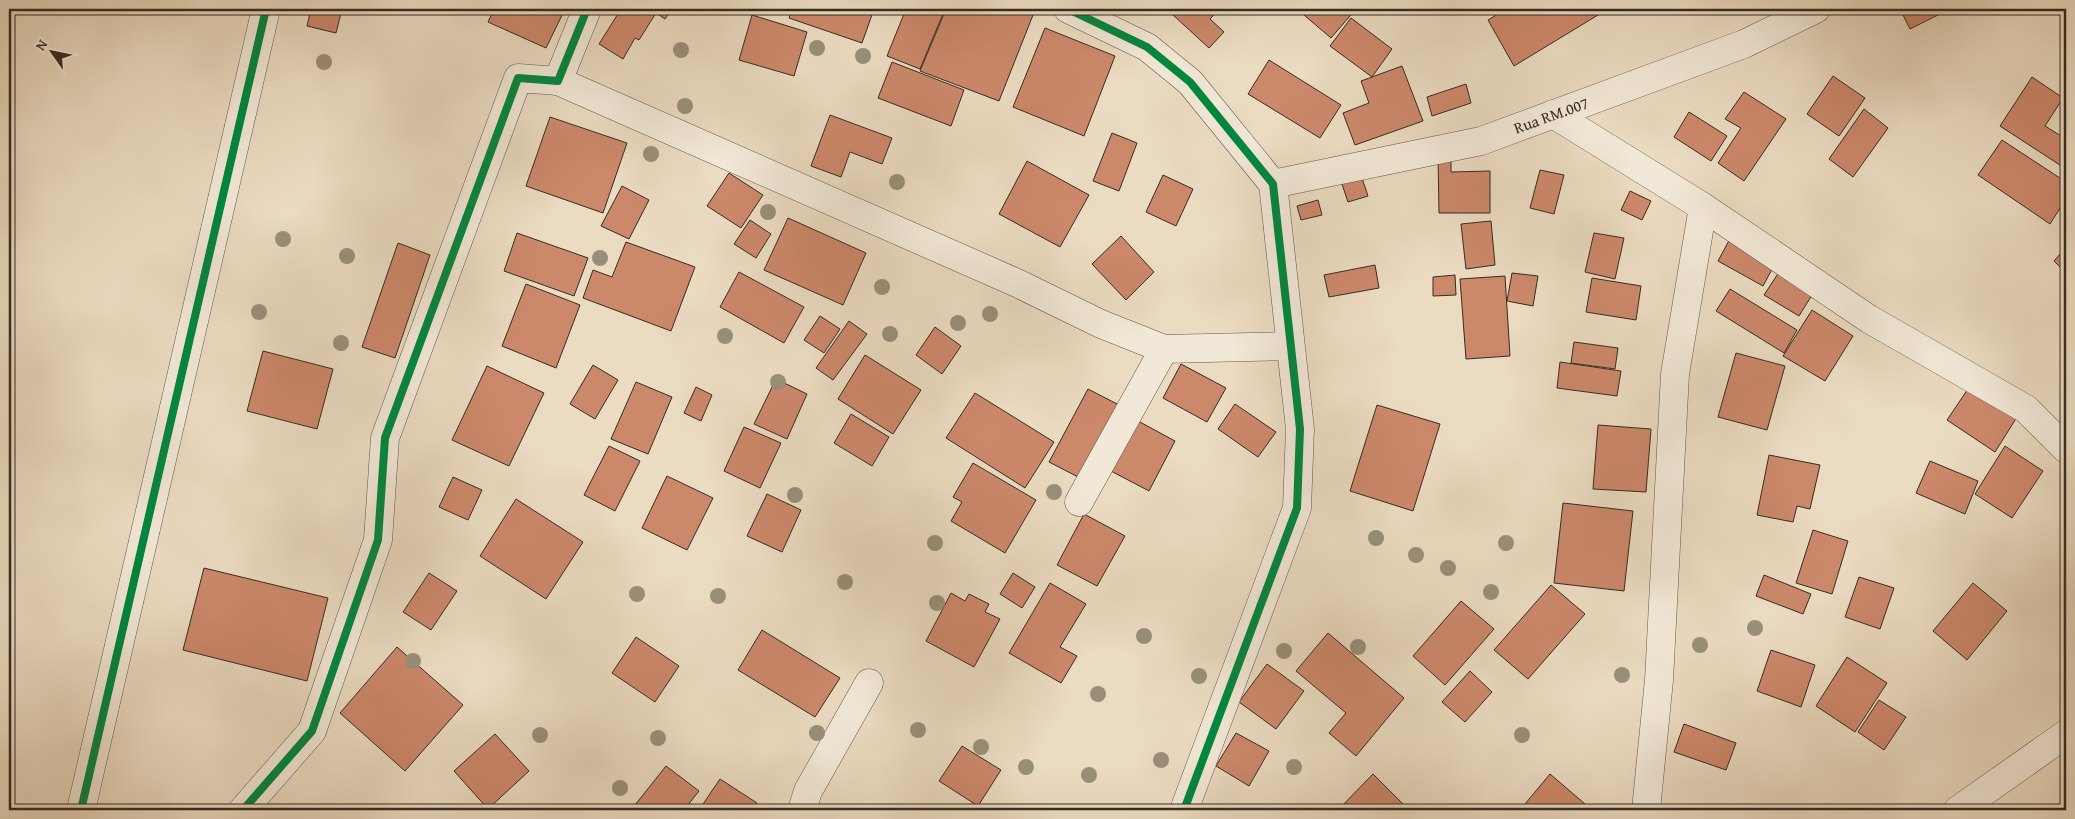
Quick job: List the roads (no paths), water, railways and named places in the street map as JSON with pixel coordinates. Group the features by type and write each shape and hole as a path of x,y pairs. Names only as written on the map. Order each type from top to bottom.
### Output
{"street":[{"path":"81,810 266,9"},
{"path":"558,81 587,9"},
{"path":"1068,9 1147,48 1190,82 1274,184 1300,429 1297,508 1184,810"},
{"name":"Rua RM.007","path":"1274,184 1481,140 1744,44 1816,9"},
{"path":"243,810 312,731 378,540 385,438 518,78 558,81 1017,283 1101,324 1164,349 1290,346"},
{"path":"1553,114 1703,207 1869,319 2026,409 2066,449"},
{"path":"1646,810 1659,680 1675,374 1703,207"},
{"path":"1079,502 1164,349"},
{"path":"802,810 808,791 869,683"},
{"path":"1958,810 2066,734"}]}
